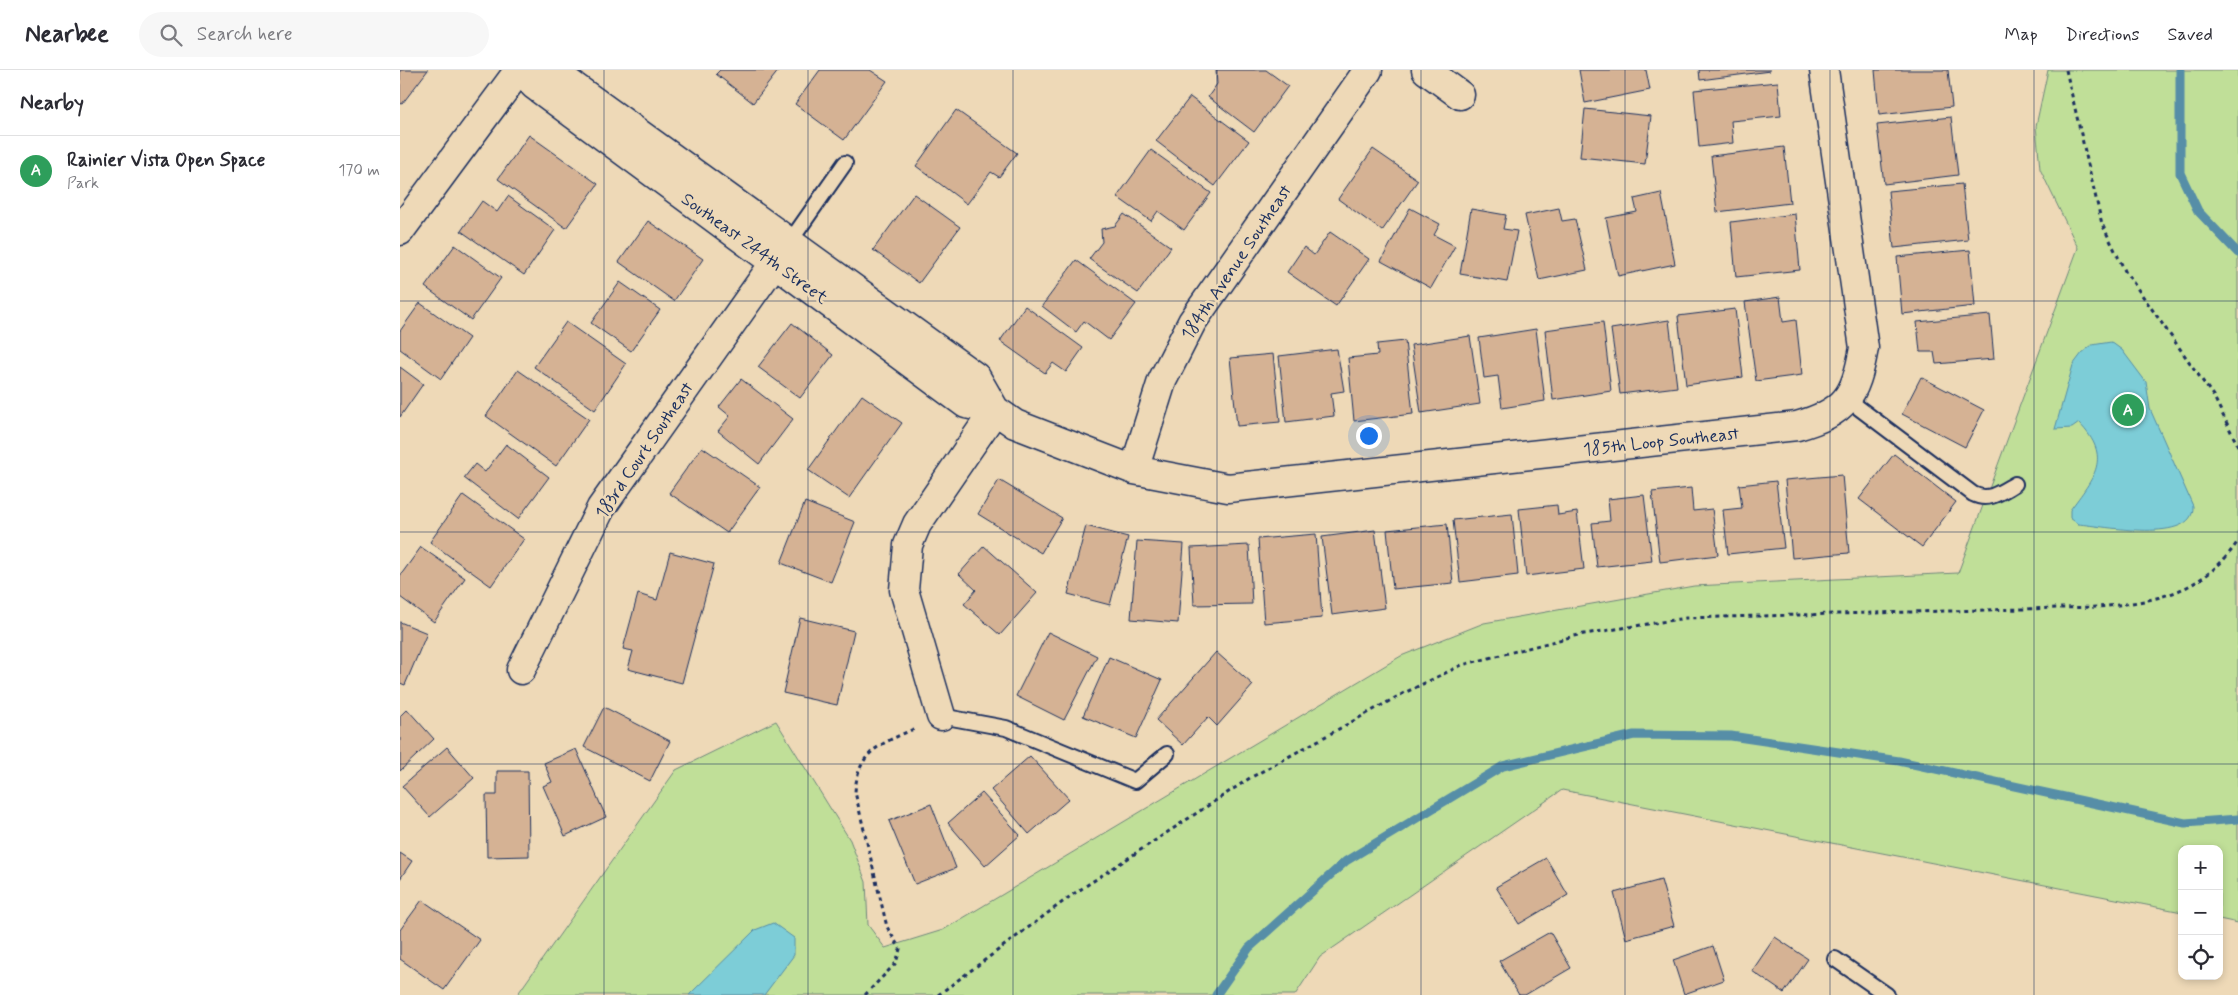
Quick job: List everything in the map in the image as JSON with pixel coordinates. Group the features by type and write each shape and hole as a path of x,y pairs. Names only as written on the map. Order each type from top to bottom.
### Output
{"street":[{"path":"400,231 519,70"},
{"name":"Southeast 244th Street","path":"526,70 534,85 782,253 976,377 995,410 1015,424 1134,470"},
{"name":"Southeast 244th Street","path":"551,70 782,253"},
{"name":"184th Avenue Southeast","path":"1134,470 1162,381 1192,322 1368,70"},
{"path":"1426,70 1460,95"},
{"name":"185th Loop Southeast","path":"1134,470 1228,488 1797,426 1833,412 1847,399 1855,384 1864,348 1824,70"},
{"name":"183rd Court Southeast","path":"521,670 601,508 782,253"},
{"path":"941,716 904,590 908,545 917,524 995,410"}],"lane":[{"path":"782,253 845,163"},
{"path":"1847,399 1979,497 1992,497 2015,484"},
{"path":"941,716 1006,728 1135,781 1167,754"},
{"path":"1835,959 1887,995"}],"path":[{"path":"2066,70 2102,224 2125,271 2214,396 2238,446"},
{"path":"938,995 1072,895 1250,778 1404,693 1462,664 1578,635 1686,618 2098,607 2153,601 2199,581 2216,567 2238,542"},
{"path":"865,995 896,963 900,949 887,928 854,792 856,775 863,760 876,746 941,716"}],"green space":[{"path":"2048,70 2238,70 2238,923 2223,920 2223,845 2178,845 2178,911 1562,790 1320,957 1295,995 517,995 676,770 776,721 850,840 866,882 868,925 885,948 943,930 1401,656 1484,623 1694,586 1958,573 2078,248 2040,169 2036,126"}],"water":[{"path":"2111,342 2122,350 2146,382 2150,409 2193,506 2190,518 2179,526 2164,529 2126,529 2078,524 2070,518 2070,510 2092,477 2097,457 2095,447 2089,435 2079,423 2072,428 2055,429 2073,365 2082,353 2092,345"},
{"path":"773,923 794,938 794,955 764,995 689,995 755,930"}],"building":[{"path":"400,70 428,70 402,104 400,103"},
{"path":"720,70 779,70 753,103 716,74"},
{"path":"820,70 870,70 887,81 844,140 795,104"},
{"path":"1216,70 1266,70 1288,86 1254,132 1208,97 1217,84"},
{"path":"1579,70 1646,70 1650,90 1585,103"},
{"path":"1699,70 1770,70 1770,71 1700,80"},
{"path":"1875,70 1948,70 1952,107 1879,115"},
{"path":"1778,82 1781,116 1731,121 1733,143 1699,147 1694,90"},
{"path":"1190,97 1249,141 1215,186 1156,141"},
{"path":"1585,109 1651,116 1645,164 1580,157"},
{"path":"956,110 1017,153 999,177 991,172 967,204 916,166"},
{"path":"1951,117 1958,175 1884,184 1877,125"},
{"path":"529,135 598,184 566,228 498,179"},
{"path":"1784,147 1790,203 1717,212 1711,156"},
{"path":"1373,149 1418,180 1382,231 1338,199"},
{"path":"1151,150 1211,193 1184,230 1158,211 1151,221 1117,197"},
{"path":"1962,184 1968,240 1894,248 1888,191"},
{"path":"1661,193 1675,264 1618,276 1606,218 1637,212 1634,199"},
{"path":"914,194 960,227 919,283 873,250"},
{"path":"508,196 555,230 524,275 461,231 482,201 497,212"},
{"path":"1410,208 1440,224 1434,235 1455,246 1431,288 1381,261"},
{"path":"1559,208 1562,221 1575,219 1587,270 1539,280 1525,215"},
{"path":"1471,209 1506,215 1503,229 1517,231 1507,282 1460,274"},
{"path":"1124,214 1171,247 1138,293 1089,259 1102,242 1101,229 1115,226"},
{"path":"1795,214 1800,270 1736,277 1731,222"},
{"path":"648,221 703,259 674,301 619,262"},
{"path":"1330,232 1369,259 1336,306 1287,272 1304,247 1314,255"},
{"path":"455,245 501,278 471,320 425,287"},
{"path":"1970,250 1975,306 1902,314 1897,257"},
{"path":"1076,260 1136,304 1109,340 1084,321 1076,332 1042,306"},
{"path":"620,282 660,310 631,351 591,323"},
{"path":"1780,297 1783,322 1796,320 1802,375 1756,381 1745,302"},
{"path":"420,303 469,338 441,379 400,349 400,331"},
{"path":"1025,306 1083,348 1066,372 1053,363 1045,373 1000,341"},
{"path":"1735,309 1743,377 1686,385 1678,316"},
{"path":"1990,315 1994,359 1936,364 1934,352 1920,352 1917,322"},
{"path":"1669,320 1677,387 1620,394 1611,329"},
{"path":"566,322 626,364 595,410 534,367"},
{"path":"1603,322 1611,391 1553,400 1545,330"},
{"path":"792,323 833,355 800,398 758,367"},
{"path":"1536,329 1545,401 1502,408 1498,376 1484,378 1479,338"},
{"path":"1470,336 1480,404 1421,413 1411,345"},
{"path":"1405,341 1413,414 1354,421 1348,358 1378,355 1377,344"},
{"path":"1337,349 1344,391 1331,393 1334,416 1286,422 1279,356"},
{"path":"1273,354 1280,422 1237,426 1230,358"},
{"path":"400,367 423,384 400,417"},
{"path":"518,370 589,419 556,466 486,416"},
{"path":"1921,377 1984,410 1965,447 1902,414"},
{"path":"741,379 793,419 759,464 718,431 730,416 719,407"},
{"path":"862,395 902,423 849,498 808,470"},
{"path":"506,444 549,477 518,519 464,478 475,464 485,472"},
{"path":"702,447 760,487 727,533 669,493"},
{"path":"1894,454 1956,502 1922,547 1859,499"},
{"path":"1842,475 1849,553 1792,558 1785,480"},
{"path":"999,480 1062,518 1041,553 978,514"},
{"path":"1776,481 1784,548 1728,554 1723,510 1742,508 1739,485"},
{"path":"1691,488 1693,511 1712,509 1718,555 1660,562 1652,492"},
{"path":"463,495 524,539 491,586 430,542"},
{"path":"1644,495 1652,561 1597,567 1592,523 1610,521 1608,499"},
{"path":"805,502 855,522 831,582 781,563"},
{"path":"1557,505 1558,515 1577,512 1584,569 1526,576 1519,509"},
{"path":"1512,514 1518,575 1460,582 1453,520"},
{"path":"1447,524 1453,583 1393,589 1387,530"},
{"path":"1086,526 1128,537 1110,605 1068,594"},
{"path":"1375,530 1385,608 1332,615 1322,537"},
{"path":"1316,534 1322,618 1264,623 1258,539"},
{"path":"1137,541 1184,544 1178,623 1131,619"},
{"path":"1249,545 1252,604 1194,605 1191,548"},
{"path":"984,546 1037,593 1000,635 964,604 976,590 959,574"},
{"path":"421,547 465,578 434,622 400,597 400,576"},
{"path":"670,552 714,564 682,683 628,669 633,651 623,649 638,594 657,600"},
{"path":"800,618 854,631 837,705 783,693"},
{"path":"400,622 427,633 405,685 400,683"},
{"path":"1048,632 1097,656 1064,720 1016,696"},
{"path":"1216,652 1253,685 1217,726 1208,717 1183,745 1156,720"},
{"path":"1109,657 1162,680 1136,738 1083,716"},
{"path":"604,707 670,741 650,781 584,747"},
{"path":"407,709 434,739 400,771 400,716"},
{"path":"447,747 474,778 430,817 402,786"},
{"path":"576,749 606,817 565,836 543,786 552,782 544,763"},
{"path":"1030,756 1069,799 1029,834 991,790"},
{"path":"497,771 528,771 529,856 487,857 486,795 497,795"},
{"path":"982,793 1020,835 985,866 948,823"},
{"path":"931,804 956,868 915,884 889,821"},
{"path":"400,853 412,861 400,879"},
{"path":"1546,858 1568,895 1519,924 1496,887"},
{"path":"1661,880 1674,926 1626,939 1614,893"},
{"path":"422,900 480,940 444,990 400,959 400,930"},
{"path":"1550,932 1571,968 1525,995 1519,995 1499,961"},
{"path":"1775,937 1808,959 1784,993 1752,971"},
{"path":"1713,946 1724,980 1684,994 1673,960"}],"waterway":[{"path":"2180,70 2180,173 2198,211 2238,253"},
{"path":"1216,995 1249,948 1346,861 1503,766 1634,735 1731,736 1899,761 2185,823 2238,819"}],"place":[{"name":"Rainier Vista Open Space","path":"2128,410"}]}
